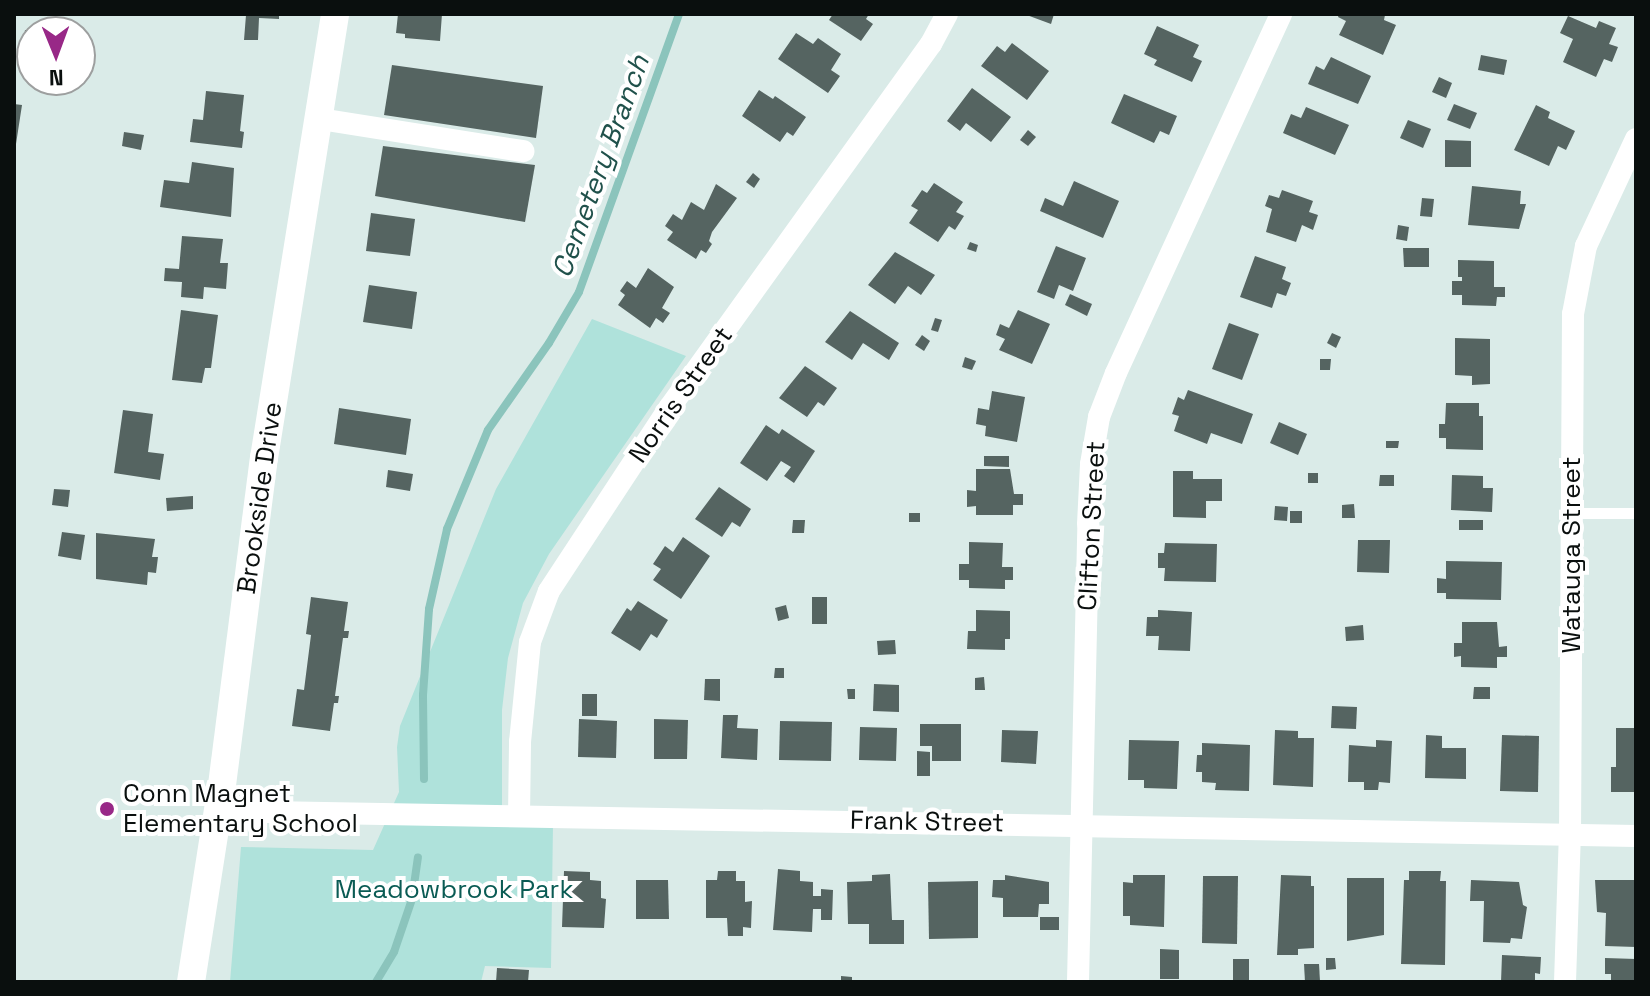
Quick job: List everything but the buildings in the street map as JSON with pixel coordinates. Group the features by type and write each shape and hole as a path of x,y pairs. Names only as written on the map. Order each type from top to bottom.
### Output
{"street":[{"name":"Brookside Drive","path":"191,982 264,458 335,14"},
{"name":"Norris Street","path":"519,816 520,742 530,642 549,591 670,407 931,44 947,14"},
{"name":"Clifton Street","path":"1078,982 1088,524 1091,464 1099,417 1116,373 1281,14"},
{"path":"320,119 523,151"},
{"name":"Watauga Street","path":"1565,982 1570,835 1573,314 1586,246 1636,139"},
{"name":"Frank Street","path":"217,811 1636,836"}],"lane":[{"path":"1572,513 1636,513"}],"green space":[{"name":"Meadowbrook Park","path":"592,319 686,356 549,554 523,603 508,658 502,710 502,823 553,824 551,968 485,966 481,982 230,982 241,847 373,850 399,792 397,747 400,726 496,489"}],"waterway":[{"name":"Cemetery Branch","path":"424,779 423,695 429,609 447,529 488,430 549,343 579,292 679,14"},
{"name":"Cemetery Branch","path":"376,982 394,952 412,899 418,857"}],"place":[{"name":"Conn Magnet Elementary School","path":"107,809"}]}
